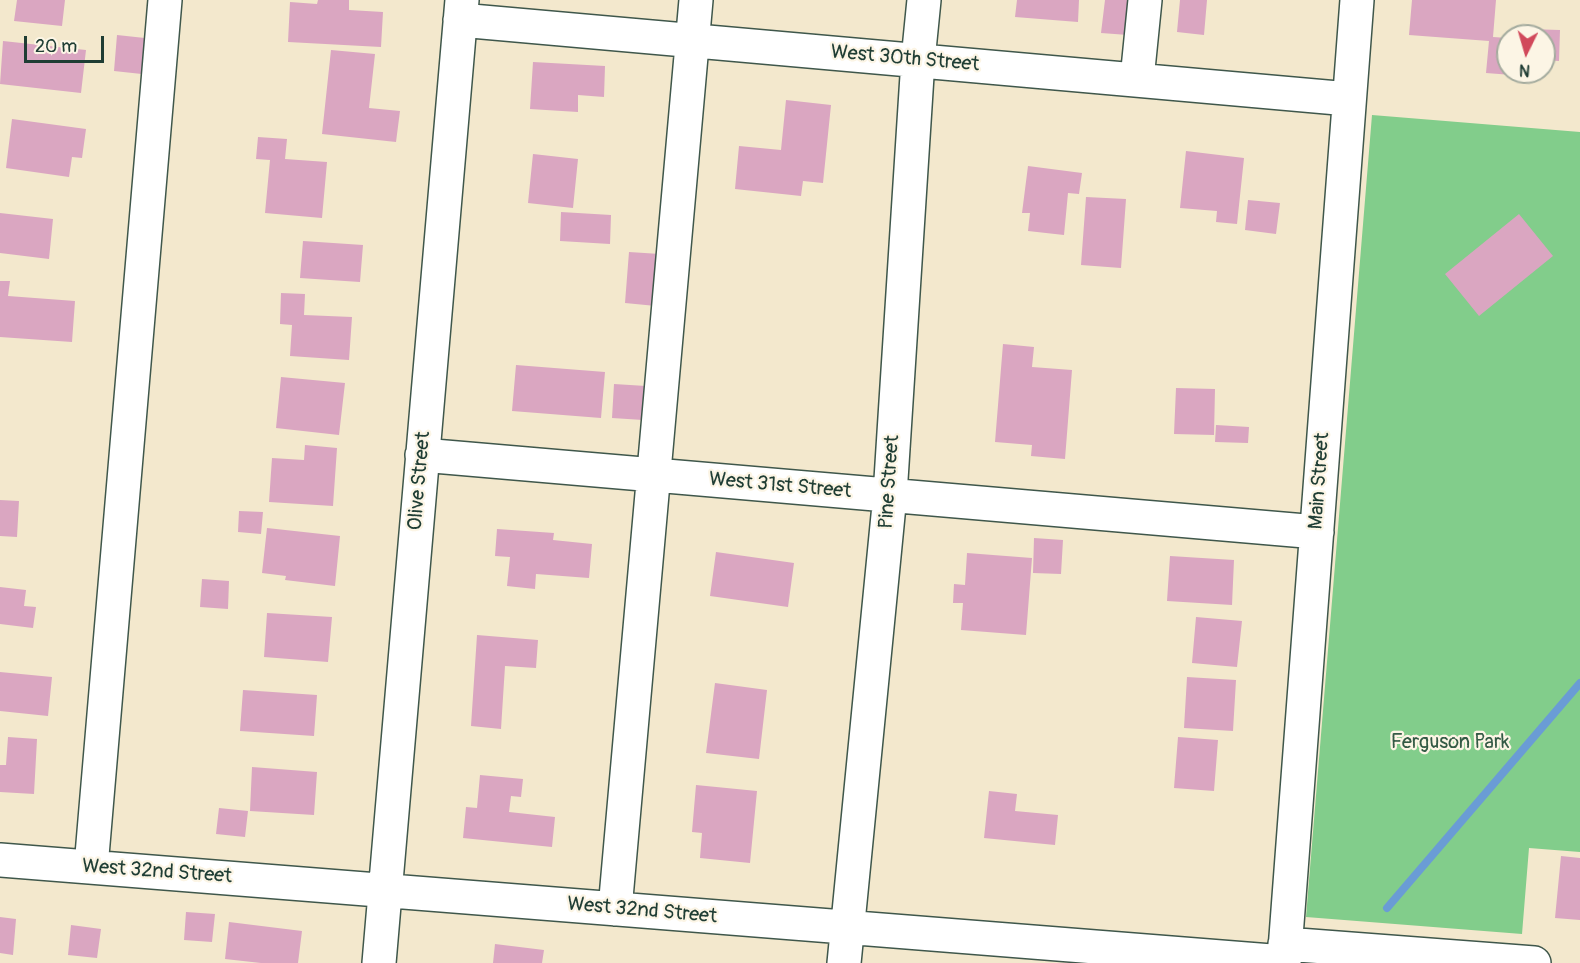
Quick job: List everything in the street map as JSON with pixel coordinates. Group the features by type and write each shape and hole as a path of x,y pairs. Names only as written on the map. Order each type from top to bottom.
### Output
{"street":[{"path":"91,867 165,0"},
{"path":"615,909 696,0"},
{"name":"Pine Street","path":"844,963 890,495 918,60 924,0"},
{"path":"1137,79 1145,0"},
{"name":"Main Street","path":"1284,956 1358,0"},
{"name":"West 30th Street","path":"461,10 693,40 1349,99"},
{"name":"Olive Street","path":"379,963 461,10"},
{"name":"West 31st Street","path":"422,455 1317,532"},
{"name":"West 32nd Street","path":"0,860 847,927 1284,956 1534,963"}],"green space":[{"name":"Ferguson Park","path":"1372,115 1580,132 1580,852 1529,848 1522,934 1306,917"}],"building":[{"path":"17,0 65,0 62,26 14,21"},
{"path":"318,0 349,0 349,10 383,12 381,47 288,42 290,2 317,4"},
{"path":"1017,0 1079,0 1078,22 1015,17"},
{"path":"1105,0 1132,0 1128,35 1101,33"},
{"path":"1180,0 1207,0 1204,35 1177,32"},
{"path":"1412,0 1496,0 1493,37 1496,37 1496,74 1486,73 1489,41 1409,35"},
{"path":"1556,30 1560,30 1559,61 1556,61"},
{"path":"117,35 154,39 151,75 114,71"},
{"path":"3,41 86,50 81,93 0,84"},
{"path":"331,50 375,54 369,108 400,111 396,142 322,134"},
{"path":"533,62 605,66 604,97 578,95 578,112 530,109"},
{"path":"786,100 831,105 823,183 803,181 801,196 735,189 739,146 781,150"},
{"path":"12,119 86,129 82,158 72,157 69,177 6,168"},
{"path":"258,137 287,139 285,159 327,162 322,218 265,213 270,160 256,159"},
{"path":"1186,151 1244,158 1237,224 1216,222 1217,211 1180,208"},
{"path":"533,154 578,159 573,208 528,203"},
{"path":"1028,166 1082,173 1079,194 1068,193 1064,235 1028,231 1030,213 1022,213"},
{"path":"1086,197 1126,199 1121,268 1081,265"},
{"path":"1248,200 1280,203 1276,234 1245,230"},
{"path":"561,212 611,215 610,244 560,241"},
{"path":"0,213 53,219 49,259 0,253"},
{"path":"1519,214 1553,256 1479,316 1445,274"},
{"path":"303,241 363,245 360,282 300,278"},
{"path":"629,252 660,254 656,306 625,303"},
{"path":"0,281 10,281 8,296 75,301 72,342 0,337"},
{"path":"281,293 305,294 304,315 352,317 349,360 290,356 292,325 280,324"},
{"path":"1003,344 1034,347 1032,367 1072,370 1065,459 1031,456 1032,445 995,442"},
{"path":"516,365 605,372 601,418 512,411"},
{"path":"281,377 345,383 339,435 276,428"},
{"path":"614,384 646,386 643,420 612,418"},
{"path":"1176,388 1215,389 1214,435 1174,434"},
{"path":"1216,425 1249,427 1248,443 1215,442"},
{"path":"305,445 337,448 333,506 269,502 272,458 304,460"},
{"path":"0,500 19,501 17,537 0,536"},
{"path":"239,511 263,512 261,534 238,532"},
{"path":"267,528 340,536 335,586 285,580 286,576 262,573"},
{"path":"497,529 554,533 553,540 592,544 589,578 536,574 535,589 507,586 510,557 495,556"},
{"path":"1034,538 1063,540 1061,574 1033,573"},
{"path":"716,552 794,563 788,607 710,596"},
{"path":"967,553 1032,558 1026,635 961,630 963,603 953,603 954,584 965,585"},
{"path":"1170,556 1234,560 1232,605 1167,601"},
{"path":"202,579 229,581 228,609 200,607"},
{"path":"0,587 26,590 24,606 36,607 33,628 0,624"},
{"path":"267,613 332,617 328,662 264,657"},
{"path":"1196,617 1242,621 1237,667 1192,663"},
{"path":"477,635 538,640 536,668 505,666 501,729 471,726"},
{"path":"0,672 52,677 48,716 0,711"},
{"path":"1187,677 1236,680 1233,731 1184,728"},
{"path":"715,683 767,690 759,759 706,753"},
{"path":"243,690 317,695 314,736 240,731"},
{"path":"8,737 37,739 34,794 0,792 0,765 6,765"},
{"path":"1178,737 1218,740 1214,791 1174,788"},
{"path":"252,767 317,772 314,815 250,811"},
{"path":"480,775 523,779 521,797 511,796 509,812 555,817 552,847 463,838 466,807 477,808"},
{"path":"696,785 757,791 750,863 700,858 702,833 692,832"},
{"path":"989,791 1017,794 1015,811 1058,815 1055,845 984,838"},
{"path":"219,808 248,811 245,837 216,834"},
{"path":"1561,856 1580,858 1580,920 1555,918"},
{"path":"186,912 215,914 212,942 184,940"},
{"path":"0,917 16,919 13,955 0,953"},
{"path":"229,922 302,931 298,963 261,963 225,959"},
{"path":"71,925 101,929 97,958 68,955"},
{"path":"495,944 544,950 542,963 493,963"}],"waterway":[{"path":"1387,908 1580,683"}]}
